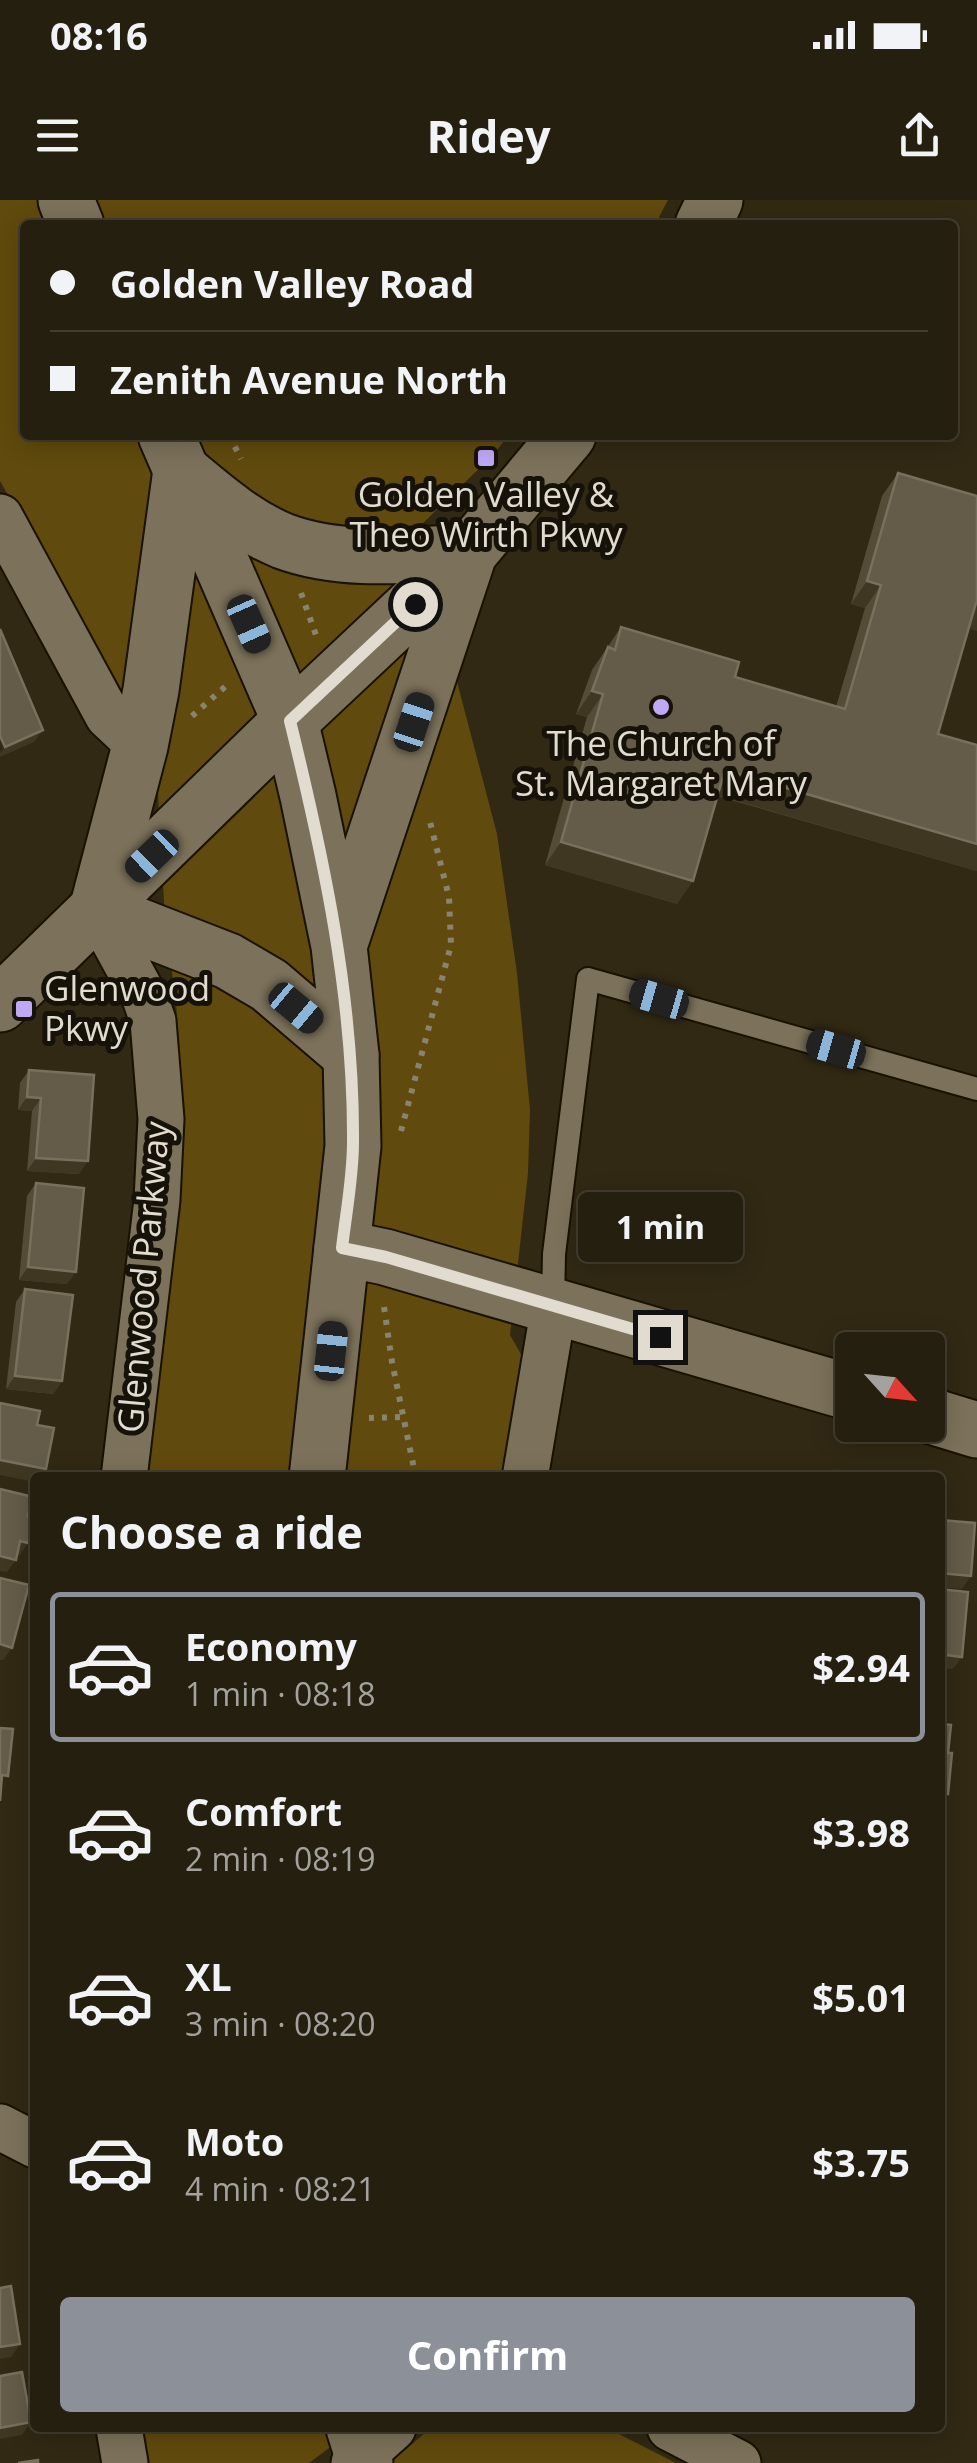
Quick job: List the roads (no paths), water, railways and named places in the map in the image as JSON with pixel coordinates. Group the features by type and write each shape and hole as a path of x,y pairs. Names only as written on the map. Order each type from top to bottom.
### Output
{"street":[{"path":"0,1004 470,552 564,440"},
{"path":"173,452 232,513 282,540 319,551 375,556 470,552"},
{"path":"173,452 290,721 339,946 351,1055 353,1146 364,1252 318,1472"},
{"path":"97,910 151,690 173,452"},
{"path":"0,517 108,716 140,746"},
{"path":"339,946 470,552"},
{"path":"97,910 228,962 269,985 351,1055"},
{"name":"Glenwood Parkway","path":"97,910 146,998 153,1021 161,1119 156,1200 125,1472"},
{"path":"364,1252 835,1388"},
{"path":"527,1472 554,1306"},
{"path":"945,1420 977,1430"},
{"path":"0,2127 30,2142"},
{"path":"119,2432 125,2463"},
{"path":"678,2432 738,2463"}],"lane":[{"path":"554,1306 552,1268 588,979 977,1089"}],"place":[{"name":"Golden Valley & Theo Wirth Pkwy","path":"486,458"},
{"name":"The Church of St. Margaret Mary","path":"661,707"},
{"name":"Glenwood Pkwy","path":"24,1009"}]}
